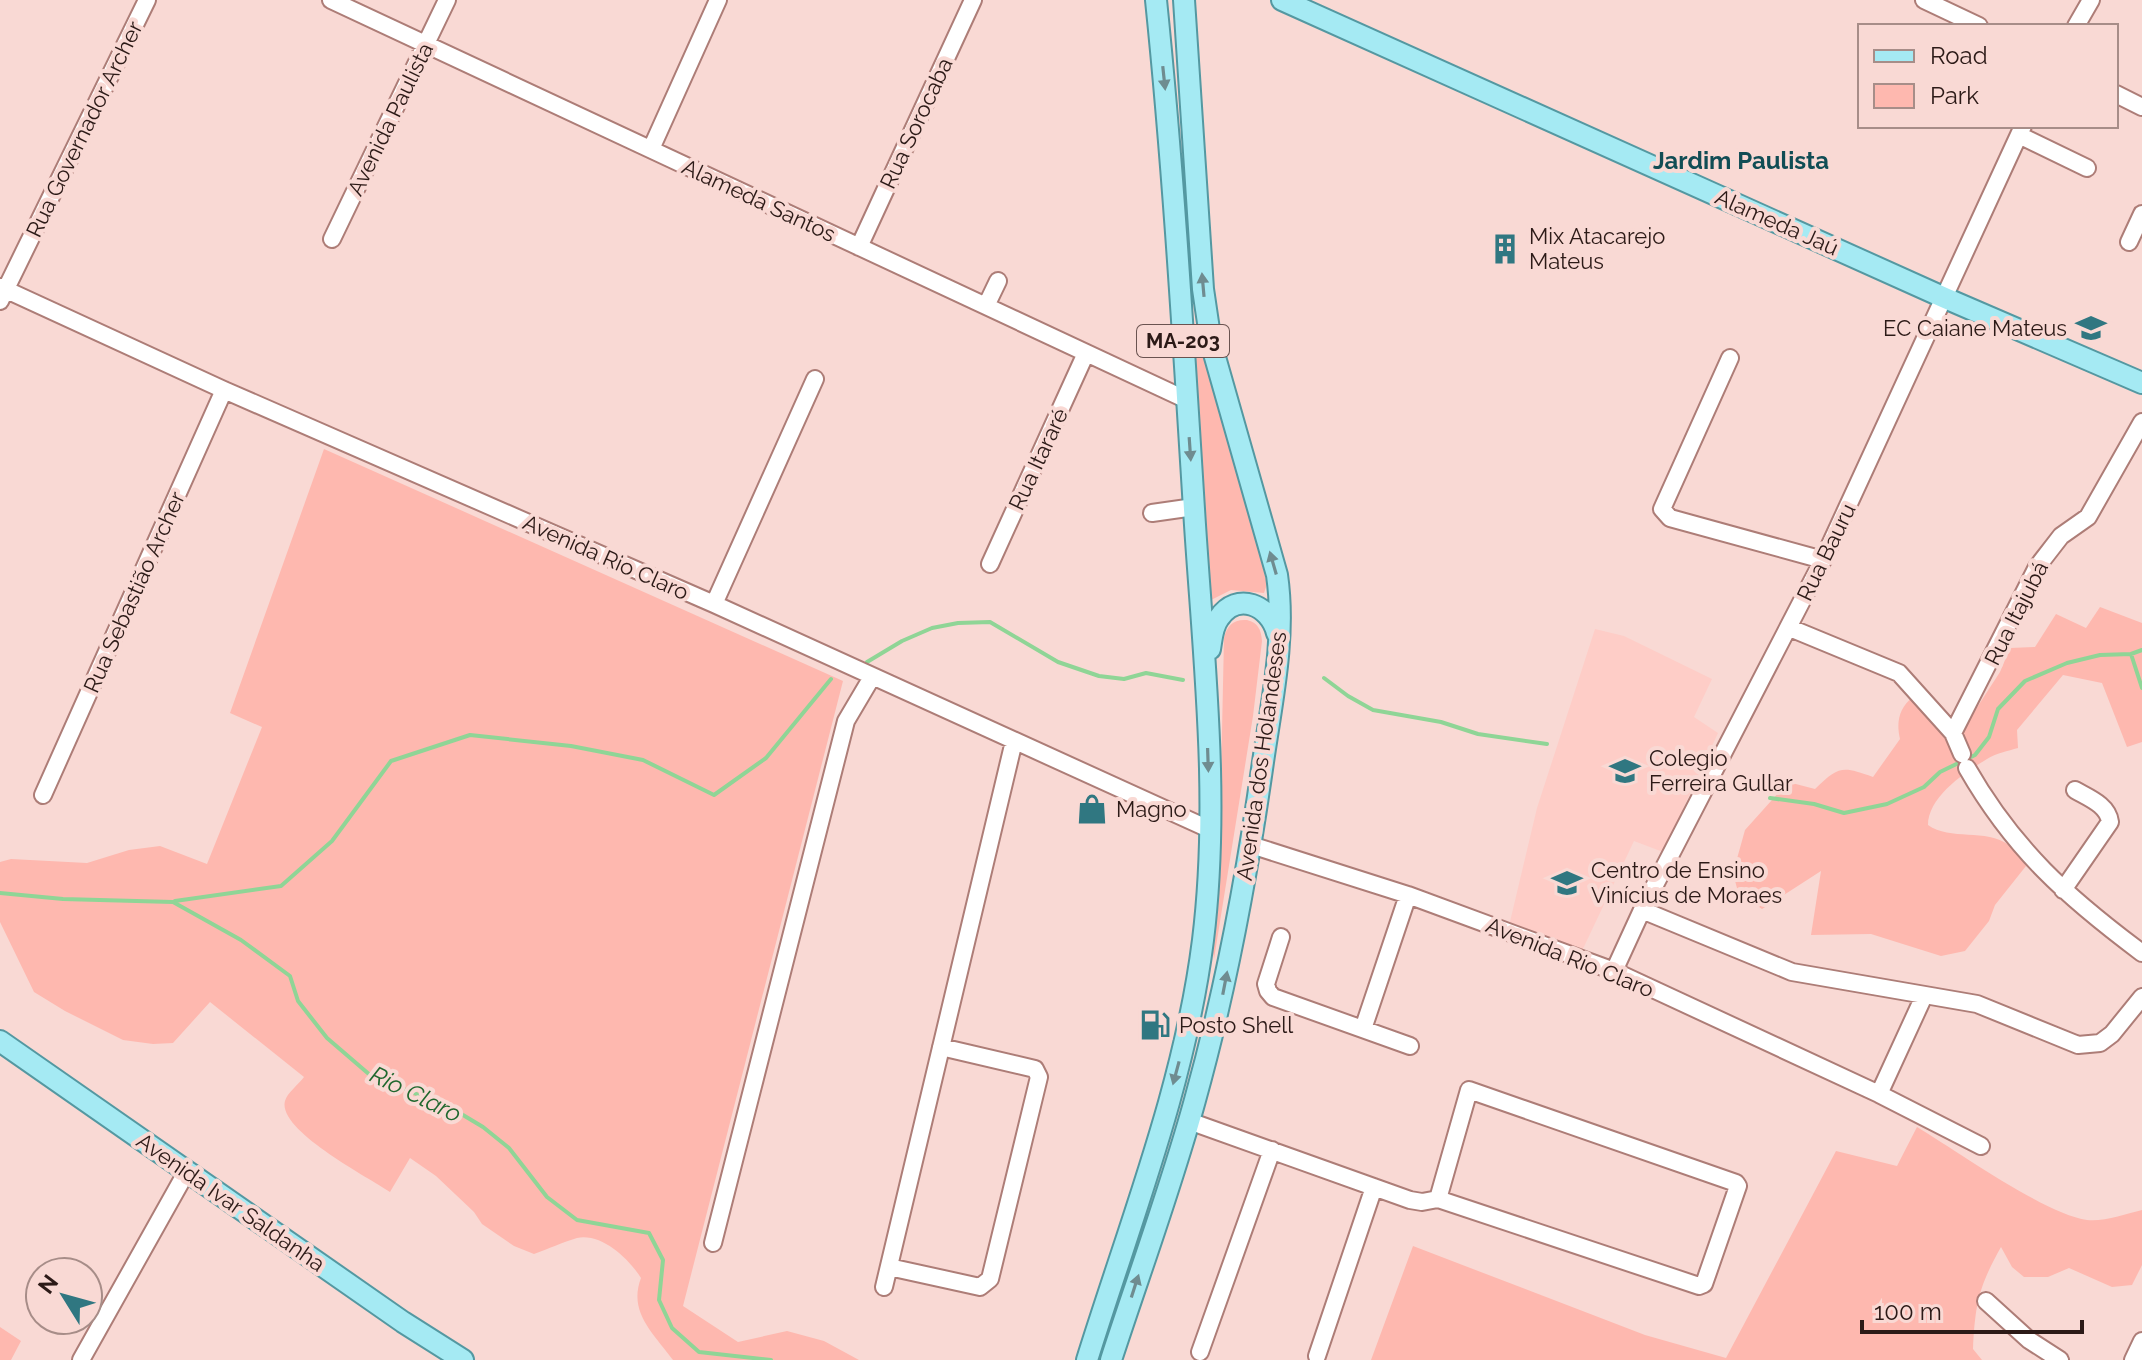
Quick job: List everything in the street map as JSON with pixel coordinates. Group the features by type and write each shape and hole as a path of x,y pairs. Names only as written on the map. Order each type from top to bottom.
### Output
{"main road":[{"name":"Avenida dos Holandeses","path":"1087,1360 1158,1140 1180,1061 1202,951 1211,830 1206,682 1169,120 1156,0"},
{"name":"Avenida dos Holandeses","path":"1111,1360 1189,1121 1222,994 1251,845 1280,609 1277,575 1211,343 1203,289 1184,0"},
{"name":"Alameda Jaú","path":"1282,0 1945,298 2142,383"},
{"path":"1206,682 1215,624 1233,605 1248,603 1265,611 1273,620 1278,641"},
{"name":"Avenida Ivar Saldanha","path":"1,1046 444,1360"},
{"name":"Avenida Ivar Saldanha","path":"185,1175 463,1360"}],"street":[{"name":"Rua Governador Archer","path":"2,292 147,0"},
{"name":"Alameda Santos","path":"331,0 1187,400"},
{"name":"Avenida Paulista","path":"332,239 447,0"},
{"path":"651,149 718,0"},
{"name":"Rua Sorocaba","path":"859,247 973,0"},
{"path":"1924,0 1975,24"},
{"path":"2077,24 2091,0"},
{"path":"2118,95 2142,107"},
{"path":"2021,131 2087,168"},
{"name":"Rua Bauru","path":"1614,971 1642,910 1823,560 2021,131"},
{"path":"2129,242 2142,214"},
{"path":"986,306 998,281"},
{"name":"Avenida Rio Claro","path":"2,292 714,604 1211,830"},
{"name":"Rua Itararé","path":"990,564 1086,353"},
{"path":"1730,358 1662,509 1664,514 1823,560"},
{"path":"714,604 815,379"},
{"name":"Rua Sebastião Archer","path":"43,795 224,390"},
{"name":"Rua Itajubá","path":"1953,733 2037,567 2061,536 2088,517 2142,422"},
{"path":"1152,513 1194,507"},
{"path":"1790,628 1899,673 1953,733 1964,761 2007,830 2032,860 2088,913 2142,953"},
{"path":"713,1243 846,721 872,677"},
{"path":"884,1287 1014,741"},
{"path":"2063,890 2110,822 2104,808 2075,790"},
{"name":"Avenida Rio Claro","path":"1251,845 1408,895 1614,971 1879,1094 1981,1146"},
{"path":"1363,1029 1408,895"},
{"path":"1642,910 1792,972 1977,1004 2078,1045 2100,1043 2112,1034 2142,998"},
{"path":"1281,937 1266,984 1273,997 1410,1046"},
{"path":"1879,1094 1924,996"},
{"path":"889,1267 980,1287 990,1279 1039,1077 1035,1069 941,1047"},
{"path":"1189,1121 1374,1187 1422,1202 1438,1199 1701,1286 1738,1186 1469,1090 1438,1199"},
{"path":"1200,1352 1272,1150"},
{"path":"81,1360 185,1175"},
{"path":"1317,1356 1374,1187"},
{"path":"1986,1301 2029,1340 2060,1360"},
{"path":"2133,1360 2142,1341"}],"shaded area":[{"name":"Colegio Ferreira Gullar","path":"1595,629 1624,636 1712,679 1694,717 1718,733 1663,852 1634,841 1581,953 1509,926 1537,808"}],"green space":[{"path":"1192,330 1199,332 1267,584 1264,593 1231,590 1211,600"},
{"path":"324,449 843,681 683,1306 738,1342 787,1331 824,1341 859,1360 673,1360 640,1312 638,1290 641,1278 614,1249 596,1239 586,1238 577,1238 534,1254 514,1246 482,1224 474,1212 436,1176 410,1158 390,1192 326,1152 295,1125 286,1113 285,1101 304,1077 210,1002 173,1043 153,1044 123,1040 34,992 0,922 0,862 11,859 87,863 129,850 160,846 207,864 262,727 230,713"},
{"path":"2100,607 2142,623 2142,742 2127,747 2102,683 2063,675 2017,730 2018,748 1994,755 1978,764 1941,795 1934,805 1928,825 1937,830 2000,840 2012,847 2026,866 1995,905 1989,921 1965,951 1941,956 1871,934 1811,935 1821,871 1762,909 1738,892 1733,873 1745,830 1788,782 1815,789 1841,770 1873,777 1900,739 1900,716 1913,697 1944,734 1963,729 2000,672 2010,648 2035,647 2056,614 2086,628"},
{"path":"1247,620 1258,627 1262,641 1214,959 1212,946 1219,872 1224,638 1231,624"},
{"path":"1917,1127 2025,1194 2069,1215 2100,1220 2142,1210 2142,1265 2132,1285 2112,1287 2069,1268 2048,1277 2024,1277 2012,1267 2001,1247 1983,1285 1977,1307 1973,1349 1982,1360 1371,1360 1413,1246 1645,1335 1726,1358 1836,1151 1897,1166"},
{"path":"0,1327 21,1341 11,1360 0,1360"}],"waterway":[{"path":"867,662 932,628 990,622 1058,662 1099,676 1124,679 1146,673 1183,680"},
{"path":"1770,798 1814,804 1844,813 1887,804 1924,787 1940,772 1975,755 1989,737 1998,709 2025,681 2067,663 2142,650"},
{"path":"2131,654 2142,688"},
{"path":"1324,678 1373,710 1441,722 1478,734 1547,744"},
{"path":"175,901 281,886 332,841 391,761 470,735 571,746 643,760 714,795 766,758 831,679"},
{"name":"Rio Claro","path":"0,893 63,899 173,902 241,940 290,976 298,1001 327,1038 370,1075 453,1109 483,1127 509,1148 547,1197 577,1220 649,1233 663,1260 659,1300 672,1328 699,1352 771,1360"}],"place":[{"name":"Mix Atacarejo Mateus","path":"1505,249"},
{"name":"EC Caiane Mateus","path":"2091,328"},
{"name":"Colegio Ferreira Gullar","path":"1625,771"},
{"name":"Magno","path":"1092,809"},
{"name":"Centro de Ensino Vinícius de Moraes","path":"1567,883"},
{"name":"Posto Shell","path":"1155,1025"}],"district":[{"name":"Jardim Paulista","path":"1741,160"}]}
